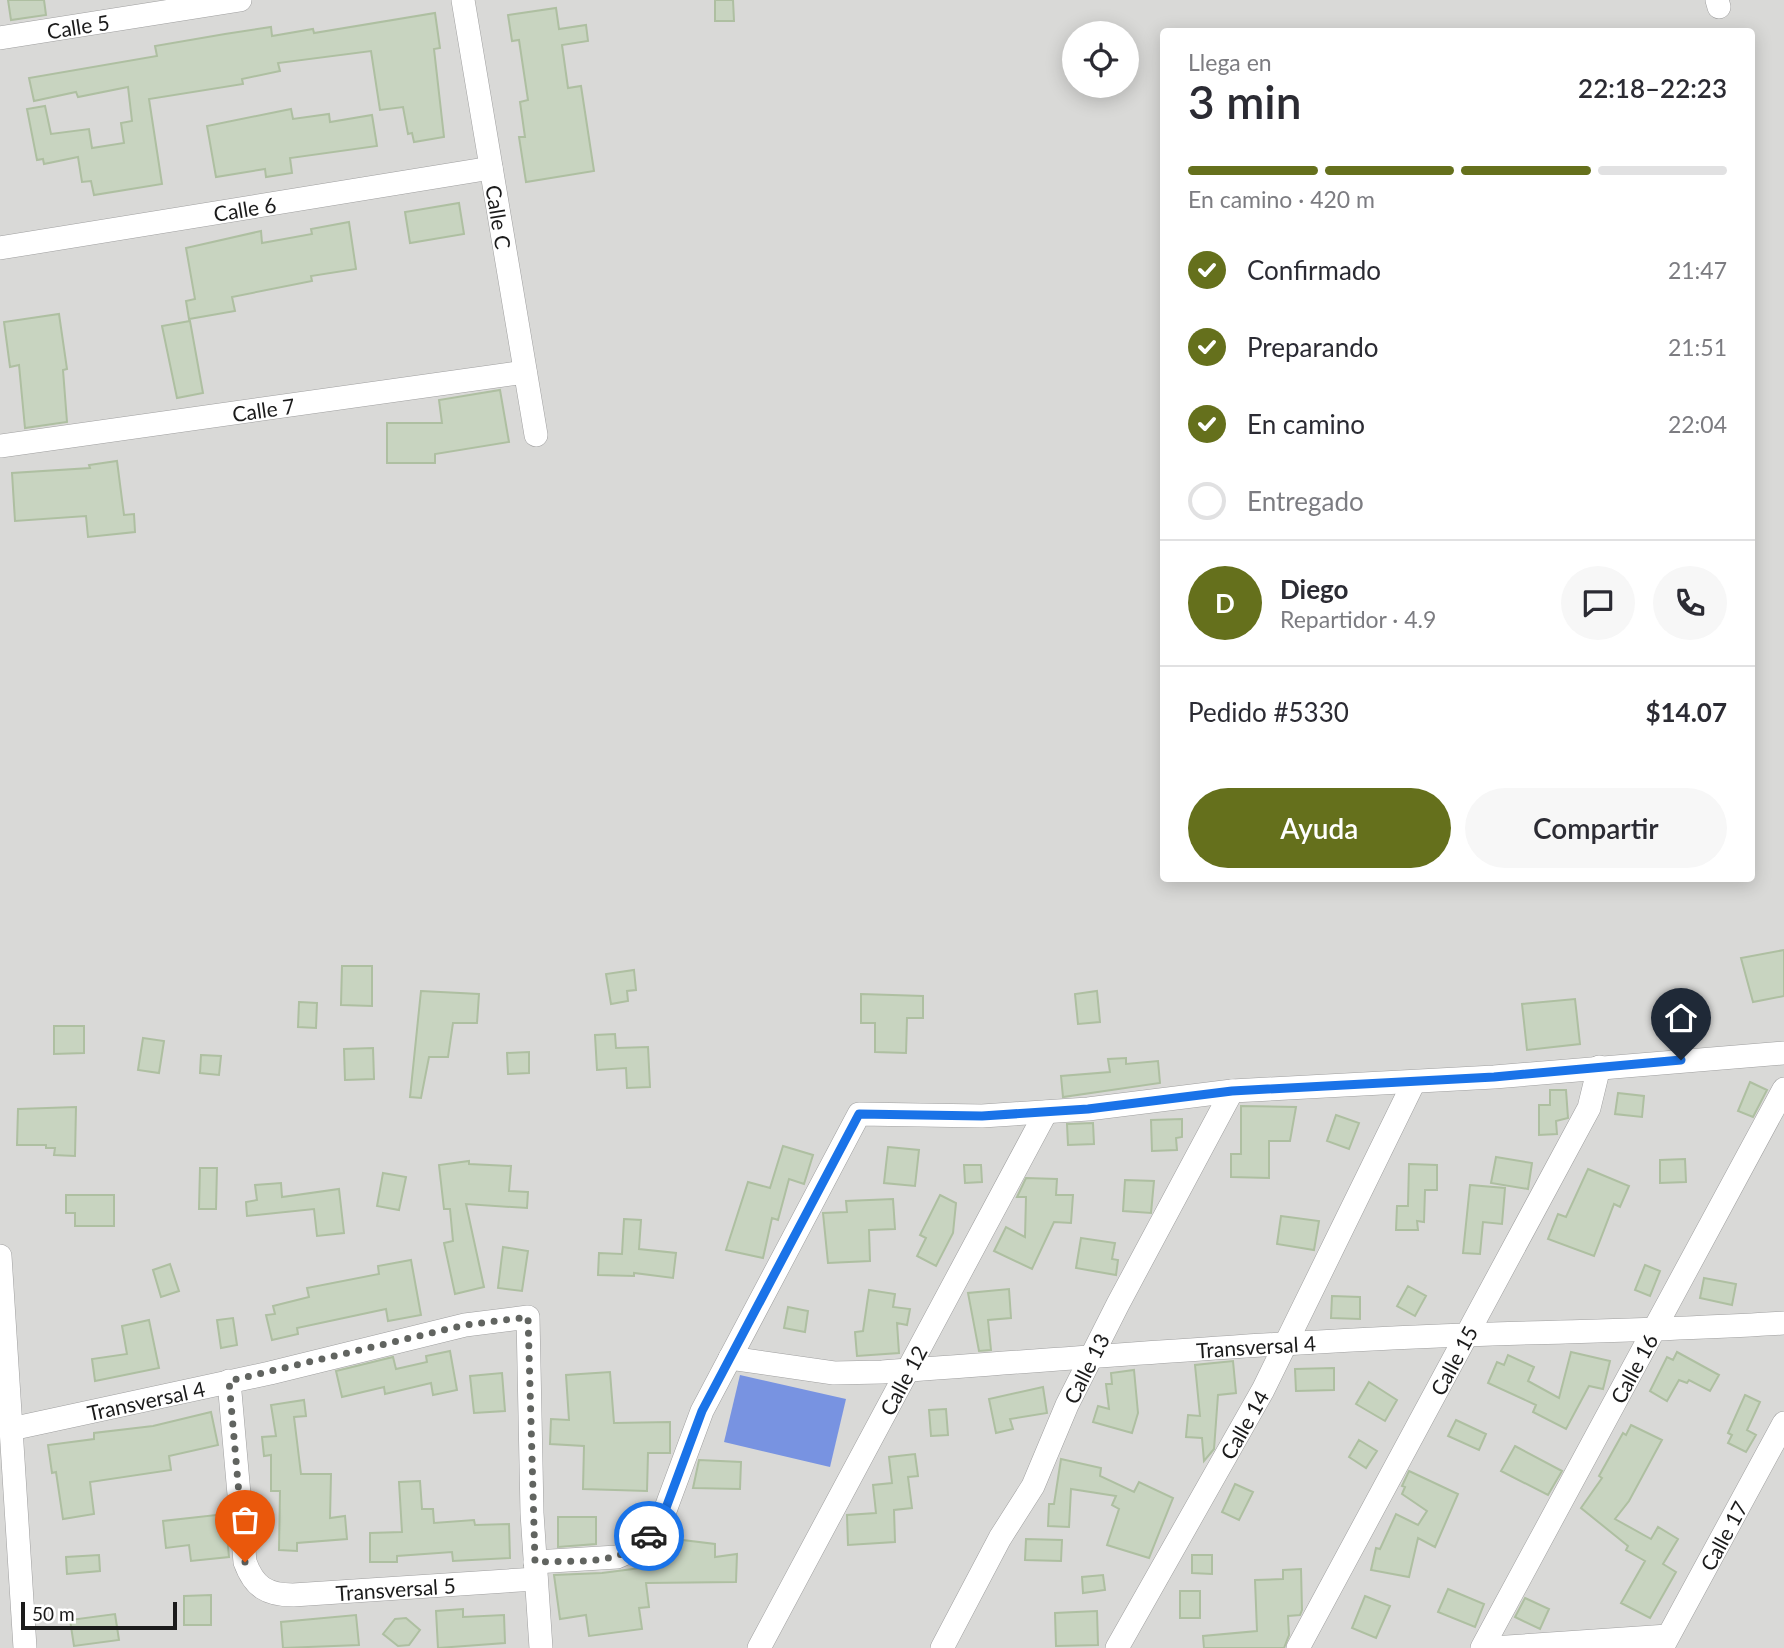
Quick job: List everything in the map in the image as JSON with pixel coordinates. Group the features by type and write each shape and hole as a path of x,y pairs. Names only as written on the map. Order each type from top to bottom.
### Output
{"street":[{"name":"Calle 5","path":"0,38 240,0"},
{"name":"Calle C","path":"463,0 536,435"},
{"name":"Calle 6","path":"0,247 491,168"},
{"name":"Calle 7","path":"0,446 525,372"},
{"path":"1046,1112 1232,1091 1414,1082 1784,1053"},
{"name":"Calle 15","path":"1298,1648 1589,1108 1599,1067"},
{"name":"Calle 14","path":"1117,1648 1286,1344 1414,1082"},
{"name":"Calle 16","path":"1482,1648 1784,1089"},
{"name":"Calle 13","path":"942,1648 1000,1538 1033,1486 1091,1357 1232,1091"},
{"name":"Transversal 5","path":"229,1381 245,1562 257,1585 265,1591 293,1595 535,1571 617,1557 640,1547 663,1516 702,1411 859,1114 982,1116 1046,1112"},
{"name":"Calle 12","path":"759,1648 1046,1112"},
{"path":"0,1256 25,1648"},
{"name":"Transversal 4","path":"11,1429 465,1325 528,1317 535,1571"},
{"name":"Transversal 4","path":"730,1358 834,1373 1286,1344 1468,1335 1654,1332 1784,1324"},
{"name":"Calle 17","path":"1665,1642 1784,1423"},
{"path":"535,1571 541,1648"},
{"path":"1492,1648 1665,1642"}],"shaded area":[{"path":"0,0 1784,0 1784,1648 0,1648"},
{"path":"740,1375 846,1399 830,1467 724,1442"}],"building":[{"path":"8,0 44,0 46,15 11,20"},
{"path":"715,0 733,0 734,21 715,21"},
{"path":"556,8 559,29 586,25 588,41 562,45 568,88 581,86 594,171 526,182 519,137 525,137 520,102 528,100 519,40 512,41 508,15"},
{"path":"435,13 440,48 434,49 444,137 414,142 412,133 408,134 403,107 380,110 371,51 278,63 280,71 242,79 243,84 149,99 162,184 94,195 91,181 82,182 78,157 44,164 43,159 37,160 27,109 45,106 51,134 89,129 92,148 124,143 121,123 132,121 128,87 78,97 76,92 34,101 29,78 157,56 155,46 225,34 271,27 272,36 313,29 314,33"},
{"path":"291,109 293,119 329,114 330,122 372,115 377,146 290,158 292,173 266,177 265,169 216,177 207,126"},
{"path":"459,203 464,234 410,243 405,212"},
{"path":"349,222 356,269 311,276 312,281 232,297 235,311 189,319 186,301 195,299 186,248 261,231 262,243 312,234 311,229"},
{"path":"59,314 67,369 63,370 67,422 25,428 19,365 10,367 4,322"},
{"path":"190,321 203,393 177,398 162,326"},
{"path":"500,390 509,442 435,454 435,463 387,463 387,423 442,423 439,400"},
{"path":"117,461 124,515 134,514 135,532 88,537 86,516 15,521 12,473 90,468 89,465"},
{"path":"1784,950 1784,996 1753,1002 1741,958"},
{"path":"342,966 372,966 372,1006 341,1005"},
{"path":"634,970 636,990 627,991 628,1001 611,1004 606,974"},
{"path":"421,991 479,994 477,1023 453,1023 448,1057 429,1057 421,1098 410,1097"},
{"path":"1097,991 1100,1022 1078,1024 1075,994"},
{"path":"861,994 923,996 923,1018 907,1018 906,1053 875,1052 875,1023 861,1023"},
{"path":"1575,999 1580,1044 1527,1050 1522,1004"},
{"path":"299,1002 317,1003 316,1028 298,1027"},
{"path":"54,1026 84,1026 84,1053 54,1054"},
{"path":"615,1034 616,1048 648,1047 650,1087 627,1088 626,1068 597,1070 595,1035"},
{"path":"143,1038 164,1041 159,1073 138,1070"},
{"path":"373,1048 374,1079 345,1080 344,1049"},
{"path":"529,1052 529,1073 508,1074 507,1053"},
{"path":"201,1055 221,1056 219,1075 200,1073"},
{"path":"1126,1058 1126,1064 1158,1061 1160,1083 1063,1097 1061,1076 1110,1072 1108,1059"},
{"path":"1750,1082 1767,1090 1753,1117 1738,1111"},
{"path":"1550,1090 1566,1090 1568,1118 1556,1121 1557,1134 1539,1135 1539,1105 1550,1105"},
{"path":"1618,1093 1644,1096 1642,1117 1615,1114"},
{"path":"1241,1106 1296,1107 1290,1141 1269,1141 1269,1178 1231,1177 1231,1154 1241,1154"},
{"path":"76,1107 75,1156 54,1155 55,1148 46,1148 46,1145 17,1145 18,1109"},
{"path":"1336,1115 1359,1123 1349,1149 1327,1141"},
{"path":"1182,1119 1182,1137 1176,1138 1177,1150 1152,1151 1151,1120"},
{"path":"1093,1123 1094,1144 1068,1145 1067,1124"},
{"path":"783,1146 813,1155 804,1184 789,1179 778,1220 772,1218 763,1258 726,1250 748,1182 770,1188"},
{"path":"888,1147 919,1150 915,1186 884,1183"},
{"path":"1496,1157 1532,1163 1528,1189 1491,1183"},
{"path":"1685,1159 1686,1182 1660,1183 1660,1160"},
{"path":"469,1161 469,1164 511,1166 509,1191 528,1192 527,1208 466,1204 484,1287 455,1294 444,1243 453,1241 450,1209 444,1209 439,1165"},
{"path":"1409,1164 1437,1165 1437,1190 1425,1190 1424,1222 1417,1221 1418,1230 1396,1230 1397,1206 1408,1206"},
{"path":"964,1165 981,1165 982,1182 965,1183"},
{"path":"200,1168 217,1168 216,1209 199,1209"},
{"path":"1588,1169 1629,1186 1620,1207 1614,1204 1594,1256 1548,1239 1558,1214 1566,1217"},
{"path":"383,1173 406,1177 399,1210 377,1206"},
{"path":"1026,1178 1057,1179 1056,1195 1073,1195 1071,1223 1054,1222 1032,1269 994,1251 1006,1227 1025,1237 1026,1197 1017,1197"},
{"path":"1125,1180 1154,1181 1151,1213 1123,1211"},
{"path":"281,1183 282,1197 339,1189 344,1233 317,1236 314,1209 247,1216 246,1202 257,1200 255,1185"},
{"path":"1470,1185 1505,1188 1502,1224 1483,1222 1480,1254 1463,1253"},
{"path":"66,1195 114,1195 114,1226 75,1226 75,1213 66,1213"},
{"path":"940,1195 956,1203 953,1233 936,1266 917,1256 926,1238 920,1235"},
{"path":"893,1199 895,1229 869,1230 870,1261 828,1263 823,1213 847,1212 846,1201"},
{"path":"1281,1216 1319,1221 1314,1250 1277,1244"},
{"path":"624,1219 641,1220 639,1249 676,1253 673,1278 634,1273 634,1276 598,1275 599,1253 622,1254"},
{"path":"1081,1238 1115,1243 1112,1259 1118,1260 1116,1275 1076,1268"},
{"path":"503,1247 528,1251 522,1291 498,1288"},
{"path":"411,1260 421,1315 388,1321 386,1309 297,1328 298,1334 272,1340 266,1315 275,1314 273,1306 309,1297 307,1288 379,1274 378,1266"},
{"path":"170,1264 179,1291 161,1297 153,1270"},
{"path":"1645,1265 1660,1271 1650,1296 1635,1290"},
{"path":"1704,1278 1736,1284 1732,1305 1700,1298"},
{"path":"1408,1286 1426,1296 1415,1316 1397,1306"},
{"path":"1009,1289 1011,1318 988,1320 991,1350 979,1351 968,1293"},
{"path":"869,1290 895,1294 893,1307 910,1309 907,1325 897,1323 899,1353 857,1356 855,1332 863,1331"},
{"path":"1332,1296 1360,1297 1360,1319 1331,1318"},
{"path":"788,1307 808,1311 805,1332 784,1328"},
{"path":"233,1318 237,1345 221,1348 217,1320"},
{"path":"149,1320 159,1368 95,1381 92,1359 127,1354 122,1326"},
{"path":"450,1351 457,1390 433,1395 431,1383 385,1394 384,1387 342,1397 336,1371 393,1357 396,1369 427,1362 426,1356"},
{"path":"1571,1352 1610,1361 1603,1389 1589,1386 1566,1429 1533,1412 1536,1405 1488,1383 1497,1362 1504,1365 1508,1355 1534,1367 1528,1381 1559,1398"},
{"path":"1677,1352 1719,1375 1710,1391 1689,1380 1687,1383 1679,1380 1667,1401 1650,1391 1667,1357 1673,1360"},
{"path":"1233,1361 1236,1393 1218,1395 1214,1449 1204,1461 1202,1438 1186,1437 1188,1415 1200,1416 1195,1365"},
{"path":"1334,1368 1334,1390 1296,1391 1295,1369"},
{"path":"1134,1370 1138,1413 1132,1433 1093,1422 1098,1406 1109,1409 1106,1384 1112,1384 1111,1373"},
{"path":"610,1372 614,1423 670,1422 670,1453 648,1453 647,1491 583,1489 584,1446 550,1444 551,1419 569,1420 566,1375"},
{"path":"502,1373 505,1411 474,1413 470,1376"},
{"path":"1369,1382 1397,1400 1385,1421 1356,1404"},
{"path":"1043,1387 1047,1413 1010,1419 1013,1429 996,1433 989,1399"},
{"path":"1745,1395 1760,1402 1747,1430 1756,1435 1746,1452 1728,1443 1732,1435 1728,1433"},
{"path":"304,1400 306,1416 294,1417 301,1474 331,1474 330,1518 345,1516 347,1539 297,1543 297,1551 279,1550 280,1491 271,1491 271,1455 264,1456 262,1437 276,1436 271,1405"},
{"path":"946,1409 948,1435 931,1436 929,1410"},
{"path":"211,1412 218,1445 169,1456 171,1470 90,1482 94,1514 63,1519 56,1472 52,1473 48,1445 94,1439 94,1433 153,1426"},
{"path":"1456,1420 1486,1434 1479,1450 1448,1436"},
{"path":"1631,1425 1662,1440 1629,1501 1615,1519 1651,1539 1658,1527 1678,1539 1663,1564 1676,1572 1650,1618 1621,1603 1645,1561 1626,1550 1628,1546 1581,1508 1602,1478 1599,1476 1623,1433 1626,1435"},
{"path":"1359,1440 1377,1451 1366,1468 1349,1457"},
{"path":"1515,1446 1562,1471 1548,1495 1501,1471"},
{"path":"915,1454 918,1476 908,1477 912,1508 894,1510 895,1542 848,1545 847,1515 876,1513 873,1485 892,1483 889,1457"},
{"path":"1061,1459 1101,1468 1100,1476 1134,1492 1139,1482 1173,1498 1149,1558 1107,1545 1119,1509 1112,1505 1116,1496 1071,1489 1069,1527 1048,1526 1049,1504 1054,1504"},
{"path":"699,1460 741,1462 740,1489 693,1488"},
{"path":"1409,1471 1458,1494 1435,1547 1418,1538 1409,1577 1371,1570 1376,1548 1380,1549 1396,1514 1418,1525 1427,1511 1402,1494 1405,1487 1402,1486"},
{"path":"420,1481 422,1509 433,1509 434,1523 474,1520 475,1525 509,1524 510,1558 453,1561 452,1552 397,1556 397,1562 370,1562 370,1533 402,1532 399,1482"},
{"path":"1235,1484 1253,1492 1239,1520 1222,1512"},
{"path":"225,1514 229,1557 191,1561 189,1545 166,1548 163,1521"},
{"path":"558,1517 596,1517 596,1544 558,1547"},
{"path":"666,1538 715,1544 715,1557 737,1554 736,1582 646,1583 649,1607 639,1608 642,1629 589,1636 586,1615 560,1619 554,1575 602,1573 663,1565"},
{"path":"1026,1539 1062,1540 1061,1561 1025,1560"},
{"path":"99,1555 100,1571 67,1574 66,1557"},
{"path":"1192,1555 1212,1555 1212,1574 1192,1573"},
{"path":"1301,1569 1302,1610 1300,1615 1288,1616 1289,1635 1284,1648 1204,1648 1203,1636 1257,1631 1255,1580 1283,1579 1283,1570"},
{"path":"1103,1575 1105,1590 1083,1593 1082,1577"},
{"path":"1448,1589 1484,1604 1475,1627 1438,1612"},
{"path":"1180,1591 1200,1591 1200,1618 1180,1618"},
{"path":"211,1595 211,1625 184,1625 184,1596"},
{"path":"1365,1596 1390,1606 1376,1638 1352,1628"},
{"path":"1525,1598 1549,1609 1540,1629 1515,1617"},
{"path":"463,1609 463,1617 504,1615 505,1643 438,1648 436,1611"},
{"path":"1097,1611 1098,1645 1056,1646 1055,1613"},
{"path":"115,1614 119,1640 74,1646 70,1620"},
{"path":"356,1615 359,1645 283,1648 281,1622"},
{"path":"406,1618 420,1630 409,1645 398,1646 383,1634 395,1619"}],"way so far":[{"path":"245,1562 229,1381 465,1325 528,1317 535,1562 617,1557 640,1547 649,1536"}],"route":[{"path":"649,1536 663,1516 702,1411 859,1114 982,1116 1088,1109 1232,1091 1494,1077 1681,1060"}]}
